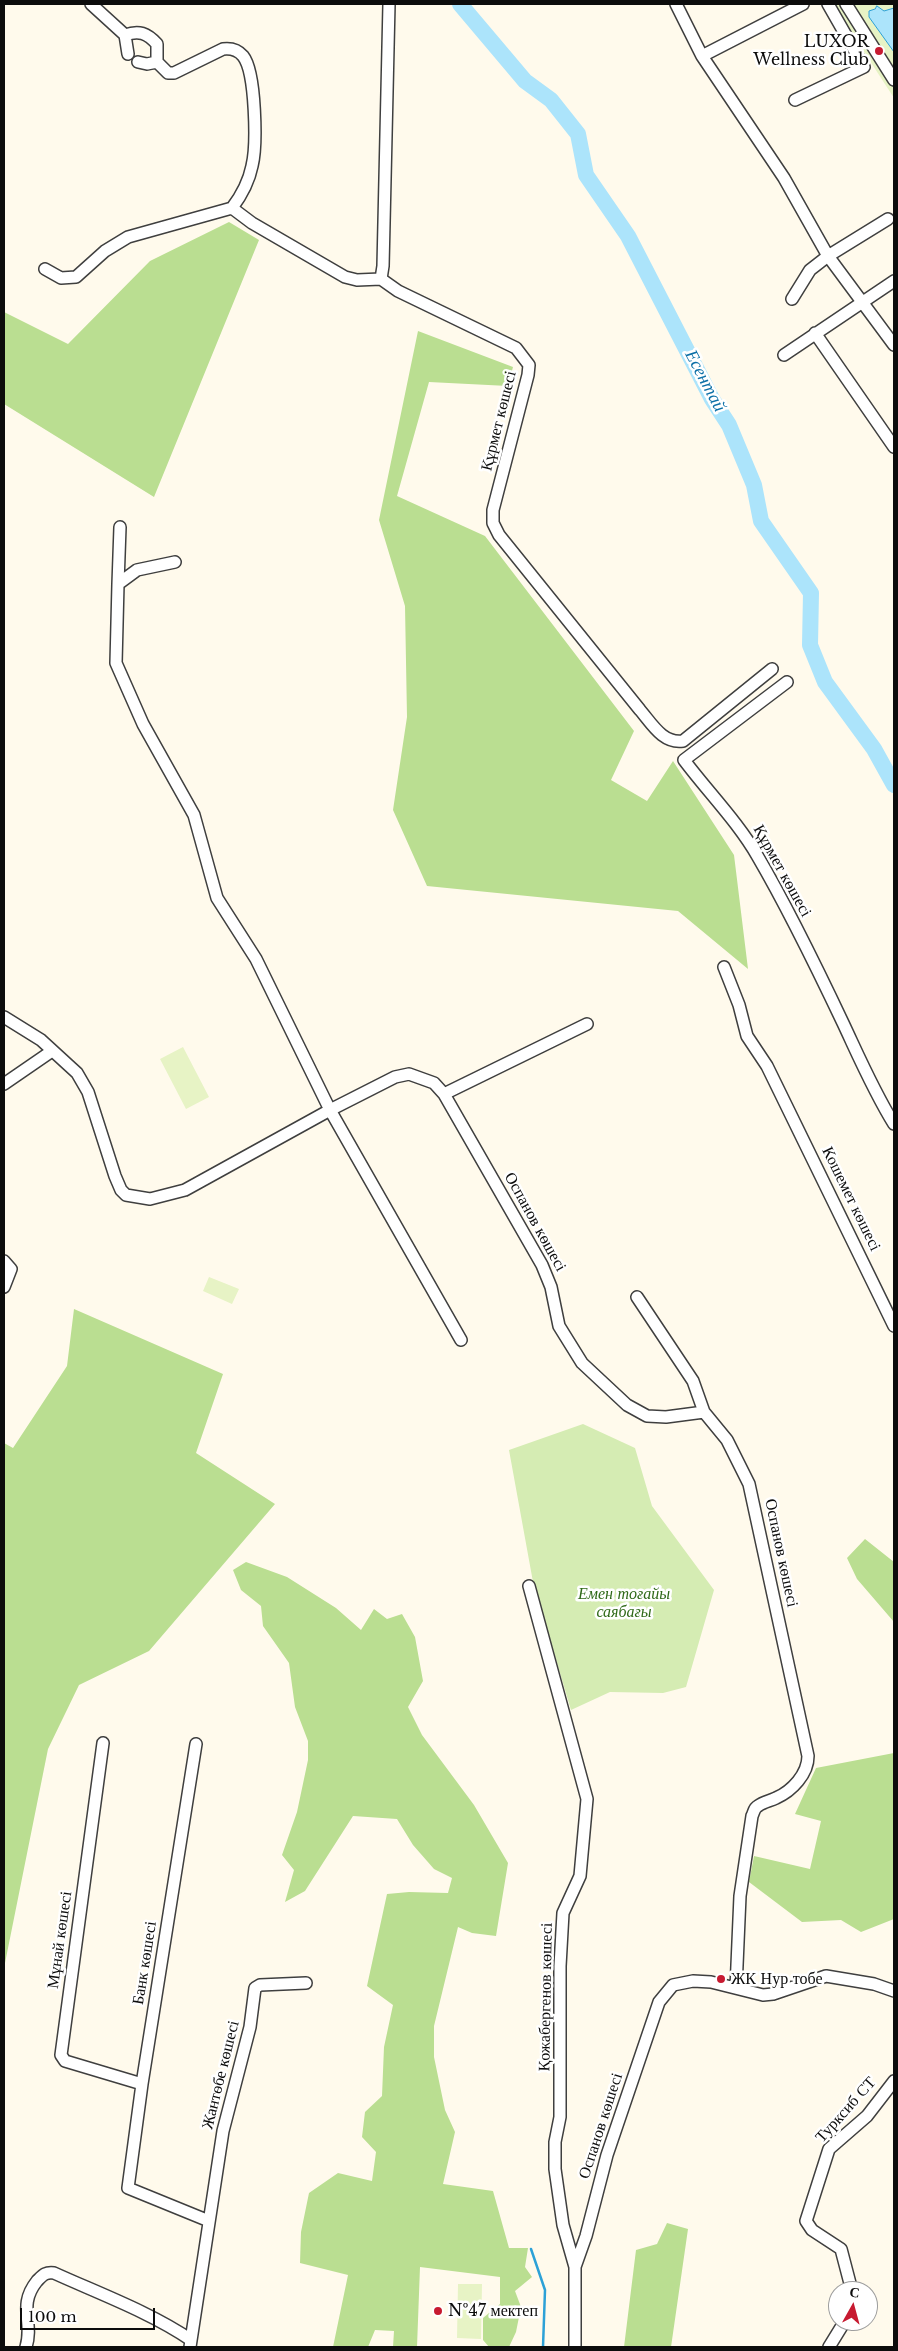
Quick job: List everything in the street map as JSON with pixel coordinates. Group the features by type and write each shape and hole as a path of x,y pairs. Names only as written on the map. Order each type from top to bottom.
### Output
{"street":[{"path":"91,4 125,35 128,54"},
{"path":"232,208 252,223 345,277 357,280 380,279 383,266 390,4"},
{"path":"676,4 702,56 784,178 828,256 894,345"},
{"path":"702,56 803,4"},
{"path":"795,100 864,67 828,4"},
{"path":"846,4 894,80"},
{"path":"45,269 62,278 76,277 105,251 128,237 232,208 239,200 254,161 253,88 244,57 239,52 223,49 174,73 168,73 157,62 157,44 151,36 142,32 125,35"},
{"path":"138,62 147,64 157,62"},
{"path":"792,299 806,275 828,256 888,219"},
{"name":"Құрмет көшесі","path":"380,279 398,291 516,348 524,356 529,365 528,375 493,510 493,524 499,535 662,736 674,742 683,741 772,669"},
{"path":"784,354 894,281"},
{"path":"815,333 894,447"},
{"path":"120,526 116,663 143,724 194,815 217,898 256,959 330,1110 461,1340"},
{"path":"118,584 137,570 175,562"},
{"name":"Құрмет көшесі","path":"787,682 684,760 721,808 736,822 757,856 817,970 876,1094 894,1124"},
{"name":"Кошемет көшесі","path":"724,967 739,1004 747,1036 767,1066 791,1113 894,1326"},
{"name":"Оспанов көшесі","path":"4,1017 41,1040 77,1073 88,1092 115,1176 126,1195 150,1199 184,1190 330,1110 395,1077 409,1074 434,1083 444,1094 542,1264 551,1287 559,1326 582,1363 627,1405 647,1416 666,1418 704,1412 727,1440 749,1484 808,1756 806,1769 790,1789 776,1798 759,1804 752,1816 740,1896 736,1988"},
{"path":"444,1094 587,1024"},
{"path":"4,1084 52,1051"},
{"path":"4,1261 11,1270 4,1287"},
{"path":"637,1297 693,1381 704,1412"},
{"name":"Қожабергенов көшесі","path":"529,1586 587,1799 580,1876 563,1912 560,1966 560,2117 555,2142 555,2160 563,2225 575,2267"},
{"name":"Мұнай көшесі","path":"104,1743 61,2055 65,2061 142,2084"},
{"name":"Банк көшесі","path":"196,1744 142,2084 128,2188 208,2221"},
{"name":"Оспанов көшесі","path":"575,2347 575,2267 586,2236 607,2155 659,2002 674,1985 693,1981 736,1988 751,1994 773,1994 826,1976 874,1984 894,1991"},
{"name":"Жантөбе көшесі","path":"208,2221 223,2131 250,2028 255,1988 260,1985 306,1983"},
{"name":"Турксиб СТ","path":"849,2281 841,2249 812,2230 806,2221 829,2149 867,2116 894,2081"},
{"path":"190,2344 208,2221"},
{"path":"26,2347 27,2299 34,2285 48,2272 115,2301 178,2332 190,2344"},
{"path":"829,2347 839,2331"}],"green space":[{"name":"LUXOR Wellness Club","path":"833,4 894,4 894,98"},
{"path":"229,222 259,240 154,497 4,404 4,312 68,344 150,261"},
{"path":"418,331 513,367 508,386 429,382 397,496 485,536 634,731 611,780 647,801 673,761 734,855 748,969 678,911 427,886 393,810 407,717 405,606 379,520"},
{"path":"183,1047 209,1097 186,1109 160,1059"},
{"path":"209,1277 239,1289 232,1304 203,1291"},
{"path":"74,1309 223,1374 196,1453 275,1504 149,1651 79,1685 48,1749 4,1968 4,1443 13,1448 67,1366"},
{"name":"Емен тоғайы саябағы","path":"583,1424 635,1448 652,1506 714,1590 686,1687 663,1693 610,1692 571,1710 533,1582 509,1450"},
{"path":"865,1539 894,1562 894,1622 857,1579 847,1558"},
{"path":"246,1562 287,1577 336,1608 361,1630 374,1609 387,1619 402,1614 415,1637 423,1681 408,1707 422,1735 474,1805 508,1863 496,1936 472,1933 458,1927 434,2026 434,2057 445,2110 455,2132 443,2184 493,2191 509,2248 528,2248 525,2267 532,2277 515,2291 521,2307 516,2332 509,2347 489,2347 483,2340 483,2318 500,2304 500,2277 420,2267 417,2347 393,2347 394,2331 375,2330 368,2347 333,2347 348,2275 300,2263 301,2232 309,2193 338,2173 372,2181 376,2152 362,2137 365,2112 382,2096 384,2047 393,2005 367,1986 387,1894 409,1892 448,1893 452,1878 434,1869 413,1845 397,1819 353,1816 305,1891 285,1902 294,1870 282,1855 297,1812 308,1760 308,1741 295,1707 289,1663 263,1626 261,1606 241,1590 233,1570"},
{"path":"894,1753 894,1919 861,1932 841,1920 802,1922 749,1882 754,1856 810,1869 821,1821 795,1814 816,1768"},
{"path":"667,2223 688,2229 671,2347 624,2347 636,2250 657,2244"},
{"path":"458,2284 482,2284 481,2339 457,2338"}],"water":[{"path":"877,6 884,11 894,8 894,52 869,17 869,11"}],"waterway":[{"name":"Есентай","path":"460,4 525,81 551,100 578,134 586,175 628,236 712,399 729,425 754,485 761,521 811,593 810,645 825,682 874,749 894,785"},
{"path":"531,2249 545,2290 543,2347"}],"place":[{"name":"LUXOR Wellness Club","path":"879,51"},
{"name":"ЖК Нур тобе","path":"721,1979"},
{"name":"№47 мектеп","path":"438,2311"}]}
